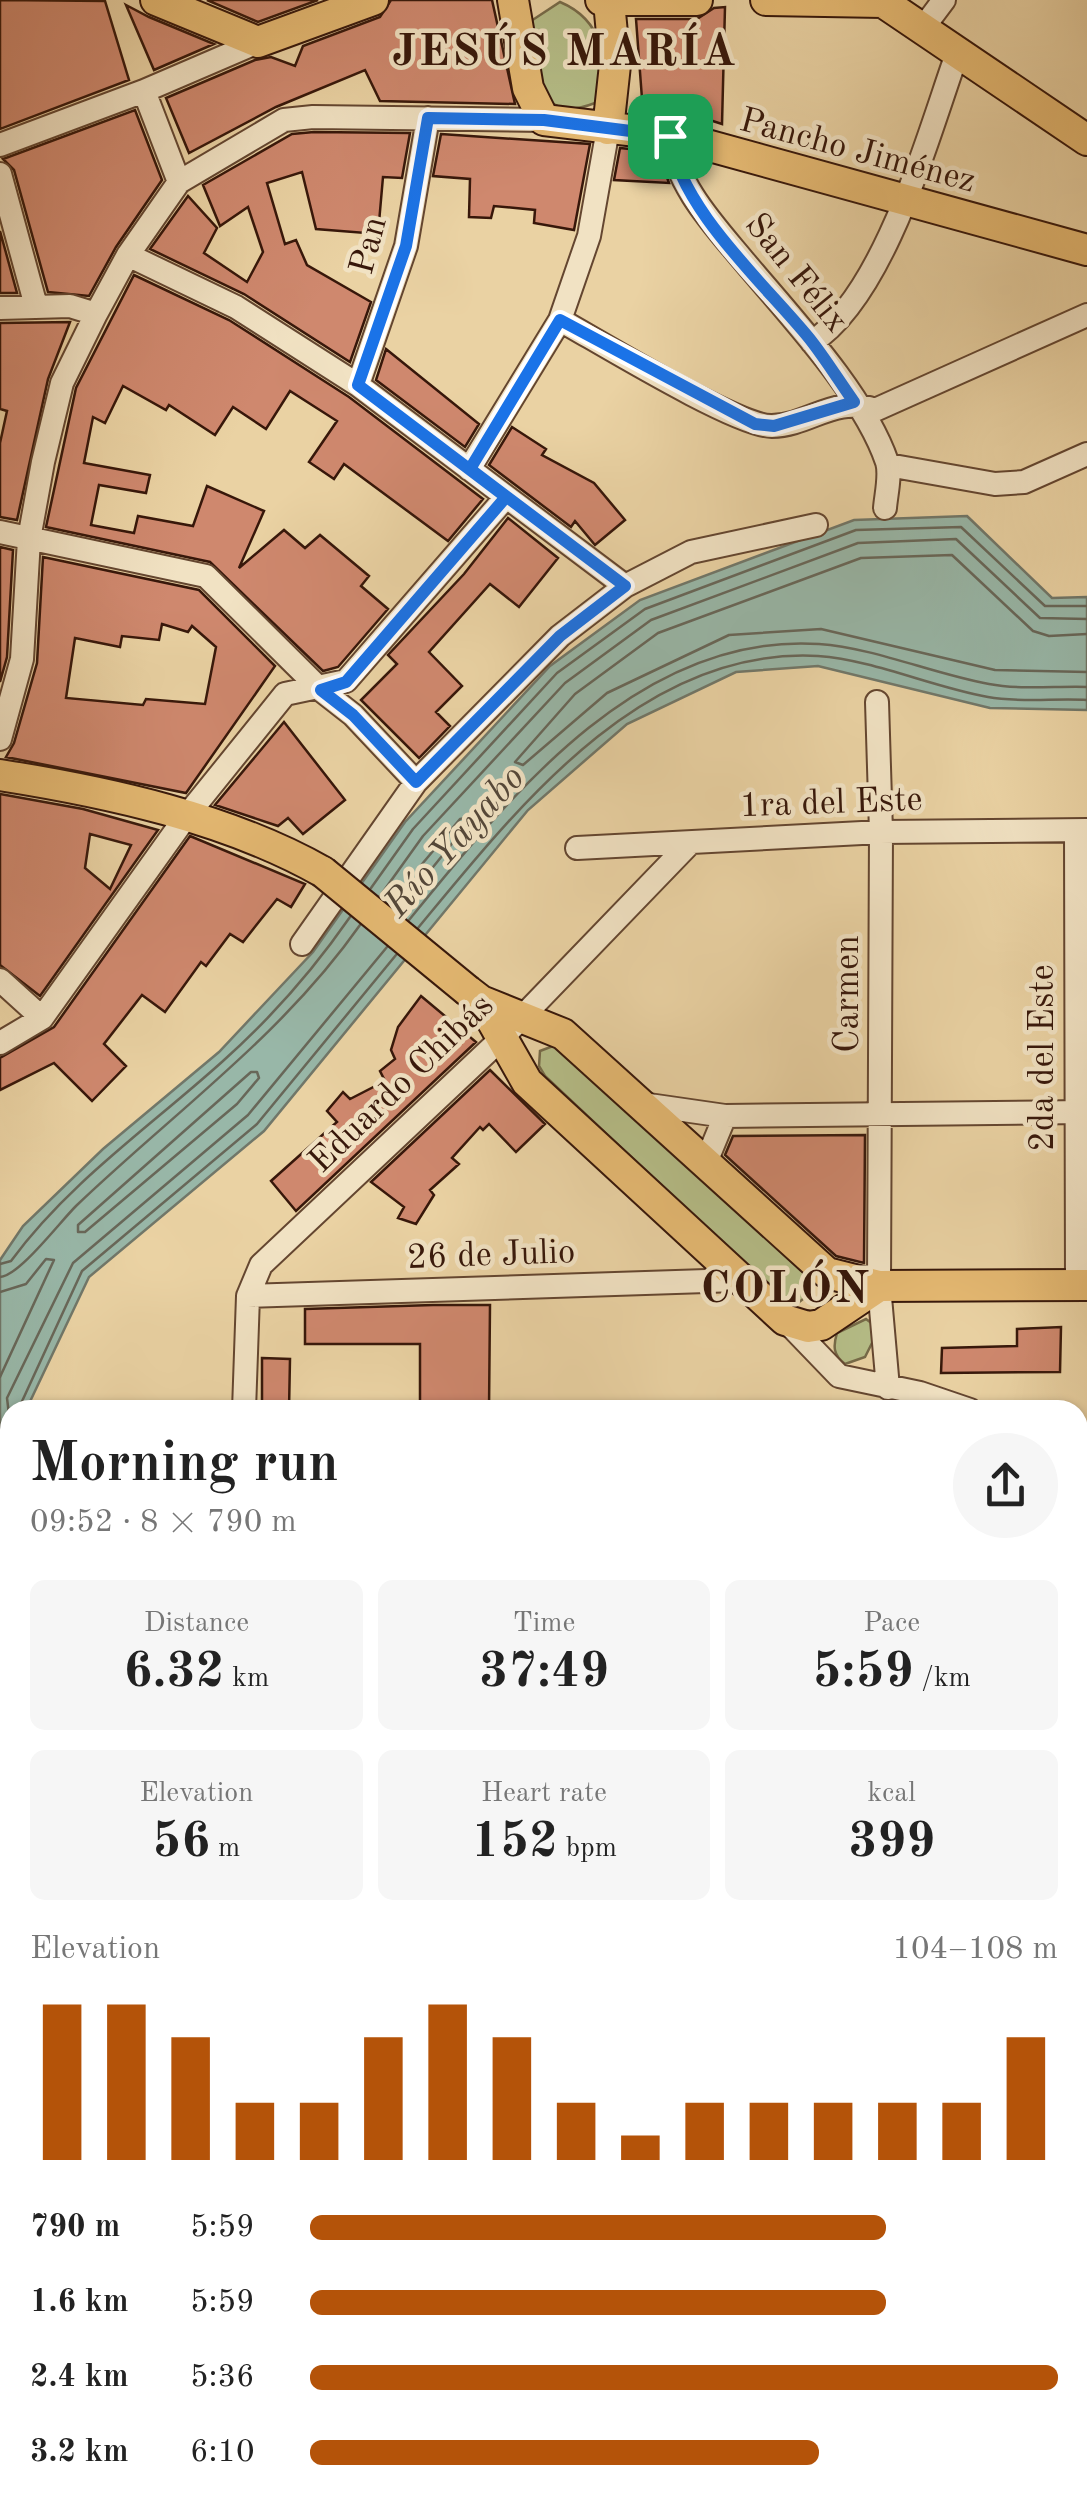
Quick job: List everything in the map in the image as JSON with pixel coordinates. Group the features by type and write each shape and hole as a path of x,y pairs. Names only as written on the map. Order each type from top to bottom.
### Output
{"main road":[{"path":"156,0 194,6 258,42 373,0"},
{"path":"513,0 528,88 544,120"},
{"path":"519,41 522,20 535,0"},
{"path":"608,128 615,65 605,1 698,0"},
{"path":"766,0 882,1 1087,140"},
{"name":"Pancho Jiménez","path":"544,120 670,136 1087,250"},
{"path":"0,775 186,818 274,844 323,872 510,1027 527,1082 785,1320 808,1328 821,1324 879,1286"},
{"path":"510,1027 563,1034"},
{"path":"527,1082 522,1061 526,1039 539,1030 563,1034 827,1273 879,1286 1082,1285"},
{"path":"827,1273 834,1313"}],"street":[{"path":"923,28 944,0"},
{"path":"0,145 144,91 258,42"},
{"path":"812,342 830,331 851,306 905,202 958,51"},
{"path":"144,91 179,182"},
{"name":"Pan","path":"358,385 406,246 428,118"},
{"path":"0,739 22,658 29,539 62,383 128,255 179,182 284,120 544,120"},
{"path":"470,469 560,320 589,236 608,128"},
{"name":"San Félix","path":"670,136 677,169 713,224 812,342 854,402 888,464"},
{"path":"0,174 36,306"},
{"path":"128,255 236,307 358,385 625,586"},
{"path":"0,308 70,306 96,314"},
{"path":"560,320 755,424 774,426 854,402 875,410 1087,315"},
{"path":"885,508 888,464 995,484 1024,482 1087,454"},
{"path":"0,1043 42,1018 186,818 285,694 321,690 346,682 506,497"},
{"path":"302,944 416,782 560,636 625,586 691,552 816,524"},
{"path":"0,532 206,576 321,690 353,715 416,782"},
{"name":"Carmen","path":"878,702 882,832 879,1286 888,1388"},
{"name":"1ra del Este","path":"577,848 882,832 1081,831"},
{"name":"2da del Este","path":"1081,831 1082,1285"},
{"name":"Eduardo Chibás","path":"244,1400 248,1296 261,1265 510,1027 690,842"},
{"path":"0,980 42,1018"},
{"path":"642,1104 724,1116 1081,1112"},
{"path":"706,1162 724,1116"},
{"name":"26 de Julio","path":"248,1296 738,1280"},
{"path":"785,1320 838,1376 933,1400"}],"green space":[{"path":"560,2 586,20 604,59 604,74 595,103 575,109 557,106 544,98 531,21"},
{"path":"563,1047 806,1275 807,1296 798,1303 784,1301 545,1076 539,1066 540,1051"},
{"path":"866,1319 874,1325 875,1337 865,1357 845,1364 835,1350 837,1333"}],"water":[{"name":"Río Yayabo","path":"967,516 1052,598 1087,597 1087,710 990,708 818,666 736,672 627,724 528,810 264,1131 89,1277 31,1400 0,1400 0,1260 23,1226 103,1149 219,1052 313,952 405,822 550,666 640,600 854,520"}],"building":[{"path":"0,0 105,1 129,80 0,129"},
{"path":"207,0 318,0 258,22"},
{"path":"391,0 492,0 515,104 380,101 365,70 276,107 189,153 166,98 255,60 271,57 295,66 303,46 380,17"},
{"path":"126,5 149,17 214,44 154,70"},
{"path":"725,7 722,124 679,110 643,112 636,19 697,19 714,8"},
{"path":"135,110 162,180 116,247 89,296 48,292 14,170 3,159"},
{"path":"410,133 402,178 383,177 378,234 316,229 302,172 267,183 285,244 296,240 307,265 371,302 350,362 244,294 150,249 188,196 217,228 204,253 247,282 263,252 248,207 220,226 203,185 292,134"},
{"path":"441,134 590,144 574,230 534,223 535,210 494,206 491,218 469,217 470,179 433,176"},
{"path":"620,148 658,152 669,183 614,180"},
{"path":"0,231 17,293 0,293"},
{"path":"134,275 229,320 349,397 483,499 448,541 344,464 334,479 309,462 337,421 290,391 266,429 233,407 215,435 169,405 166,410 123,386 105,423 93,417 84,463 150,475 146,493 99,485 91,525 134,533 138,516 193,526 207,486 264,511 239,568 284,530 305,548 320,535 369,576 361,586 388,609 338,667 323,671 210,562 46,527 76,388"},
{"path":"70,322 48,379 17,520 0,517 0,443 7,411 0,409 0,323"},
{"path":"386,349 479,424 465,447 376,380"},
{"path":"512,427 546,449 542,455 594,483 625,520 595,545 575,521 571,527 489,465"},
{"path":"508,518 558,558 519,607 490,584 429,652 462,686 436,712 450,726 419,758 361,700 397,664 388,655 464,574"},
{"path":"0,547 13,550 7,657 0,682"},
{"path":"43,557 199,590 275,666 186,793 6,757 14,743 37,663","holes":["162,624 188,632 192,626 216,647 205,704 146,699 143,705 66,698 75,638 120,647 122,636 159,640"]},
{"path":"284,722 345,800 303,834 288,818 278,826 215,805"},
{"path":"0,794 83,809 158,830 40,996 0,965","holes":["90,834 131,845 110,889 85,868"]},
{"path":"190,836 305,884 291,907 277,899 243,942 230,934 206,966 201,962 165,1012 142,995 104,1044 126,1066 92,1101 54,1063 0,1090 0,1058 54,1027"},
{"path":"421,996 476,1042 296,1211 271,1181 337,1122 327,1111 343,1092 350,1099 385,1081 380,1071 395,1059 391,1050 398,1027"},
{"path":"490,1070 545,1124 516,1152 489,1124 483,1130 480,1127 452,1158 459,1164 430,1190 434,1195 416,1224 398,1218 404,1207 371,1182"},
{"path":"865,1135 864,1263 836,1256 725,1155 733,1136"},
{"path":"490,1305 489,1400 420,1400 420,1344 305,1344 305,1309"},
{"path":"1061,1327 1060,1372 941,1373 942,1348 1017,1346 1017,1329"},
{"path":"262,1358 290,1359 289,1400 262,1400"}],"district":[{"name":"JESÚS MARÍA","path":"565,49"},
{"name":"COLÓN","path":"786,1286"}],"route":[{"path":"428,118 544,120 670,136 677,169 713,224 812,342 854,402 774,426 755,424 560,320 470,469 625,586 560,636 416,782 353,715 321,690 346,682 506,497 358,385 406,246 428,118"}]}
